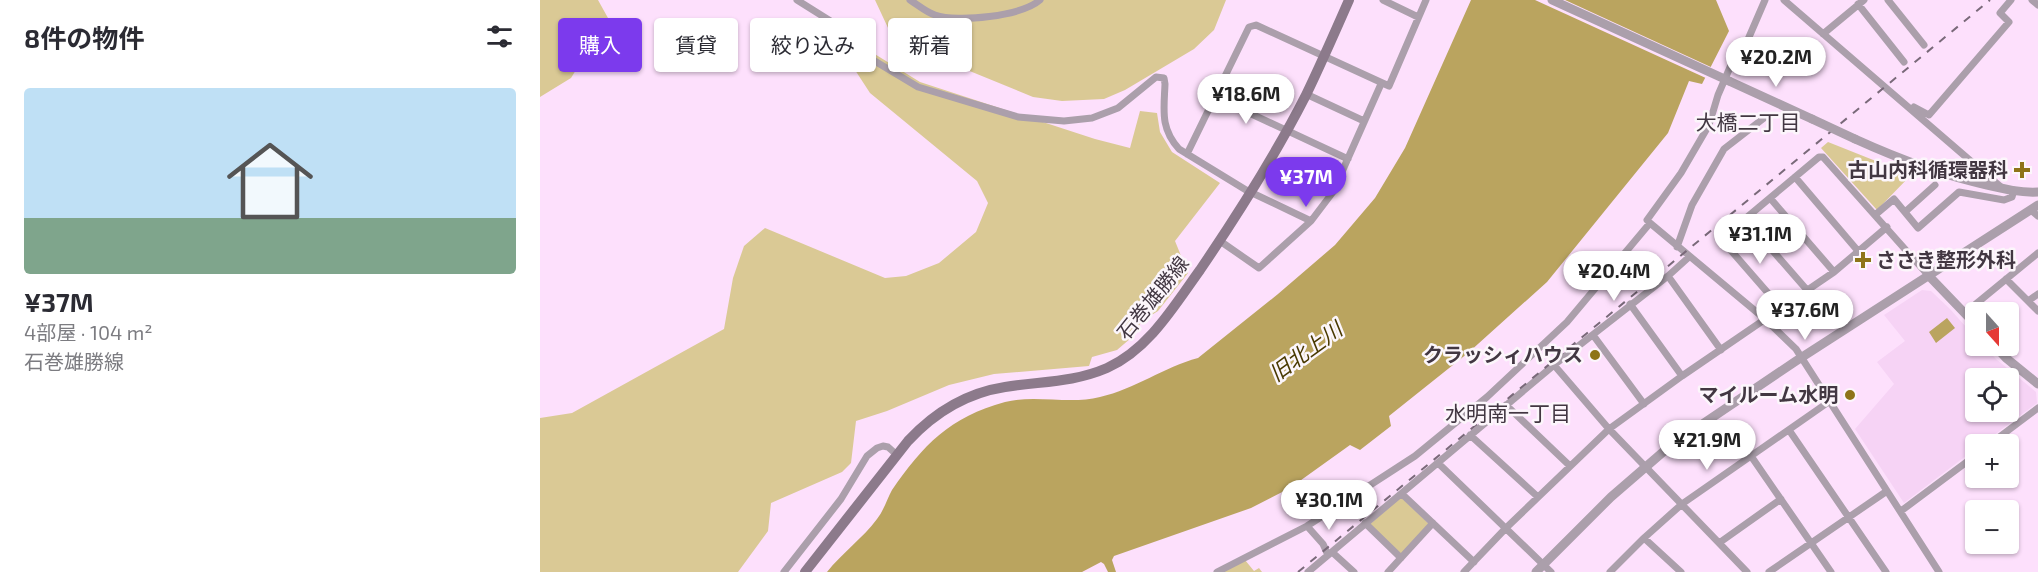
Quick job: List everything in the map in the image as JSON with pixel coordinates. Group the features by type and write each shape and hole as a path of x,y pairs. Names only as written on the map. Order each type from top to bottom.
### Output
{"main road":[{"name":"石巻雄勝線","path":"806,572 897,455 926,422 956,402 990,390 1006,386 1059,382 1105,369 1130,356 1142,345 1163,320 1220,241 1251,192 1306,94 1350,0"}],"street":[{"path":"797,0 832,22 873,60 918,87 1018,117 1064,121 1092,118 1118,108 1156,77 1164,78 1166,84 1164,120 1171,140 1179,150 1251,192 1311,221"},
{"path":"910,0 933,14 962,19 991,16 1031,6 1040,0"},
{"path":"1383,0 1418,17"},
{"path":"1187,154 1252,25 1389,86 1426,0"},
{"path":"1552,0 1917,166 2002,188 2035,193"},
{"path":"1766,0 1746,44 1731,65 1709,125 1681,173 1647,220 1765,319 1802,357 1939,572"},
{"path":"1784,0 2002,188"},
{"path":"1888,0 1924,45"},
{"path":"1906,104 1929,115 2009,22 2000,13 2011,0"},
{"path":"2032,0 2038,5"},
{"path":"1823,34 1861,2 1904,62"},
{"path":"1220,241 1259,268 1311,221 1333,192 1381,84"},
{"path":"1306,94 1364,121"},
{"path":"1215,97 1348,159"},
{"path":"1677,247 1692,205 1724,148 1764,118"},
{"path":"1781,308 1721,239 1819,157 1823,157 1965,314"},
{"path":"1270,160 1333,192"},
{"path":"1795,177 1858,251"},
{"path":"1905,212 1935,185"},
{"path":"1875,215 1894,199 1918,228 1959,192 2004,200 2012,197 2014,190"},
{"path":"1770,198 1834,272"},
{"path":"1539,568 1594,513 1645,467 1707,419 1928,275 2036,210"},
{"path":"1745,219 1807,290"},
{"path":"1217,572 1307,526 1415,456 1495,390 1567,322 1650,223"},
{"path":"1464,572 1506,528 1609,429 1834,272 1887,227"},
{"path":"1978,302 2038,253"},
{"path":"1308,572 1554,365 1689,257"},
{"path":"1668,276 1721,350"},
{"path":"2006,279 2038,311"},
{"path":"2028,302 2038,294"},
{"path":"1630,304 1682,376"},
{"path":"1593,335 1644,404"},
{"path":"2004,356 2038,384"},
{"path":"1554,365 1609,429 1747,572"},
{"path":"1614,571 1644,538 1682,504 1830,401"},
{"path":"1506,405 1570,466"},
{"path":"2003,434 2038,408"},
{"path":"1789,430 1886,572"},
{"path":"1470,435 1538,497"},
{"path":"784,572 841,499 869,454 883,446 888,447 897,455"},
{"path":"1751,456 1831,572"},
{"path":"1438,463 1506,528 1539,568 1551,572"},
{"path":"1900,511 1965,463"},
{"path":"1769,572 1887,491"},
{"path":"1402,494 1474,562"},
{"path":"1719,543 1781,499"},
{"path":"1388,572 1433,523"},
{"path":"1365,524 1401,558"},
{"path":"1307,526 1330,554 1354,572"},
{"path":"1644,538 1681,572"}],"shaded area":[{"path":"540,0 598,0 608,18 558,18 558,72 575,72 571,78 540,97"},
{"path":"875,0 1226,0 1214,30 1194,49 1125,90 1104,99 1062,101 1033,97 972,72 972,18 888,18 888,28"},
{"path":"876,55 888,62 888,72 904,72 920,82 1095,139 1130,148 1140,111 1157,113 1160,132 1172,152 1220,183 1175,241 1188,273 1158,311 1142,321 1131,338 1117,350 1092,357 1089,366 994,374 949,385 887,411 856,421 851,463 842,472 771,503 768,531 738,572 540,572 540,418 572,413 724,329 733,278 744,246 765,228 885,278 906,276 939,263 976,232 988,203 977,181 870,93 856,72 876,72"},
{"path":"1828,142 1911,175 1877,210 1821,148"},
{"path":"1922,290 1931,291 1965,326 1965,356 1993,356 2007,368 1965,368 1965,422 2012,422 1995,434 1965,434 1965,457 1904,503 1855,429 1894,384 1877,362 1905,341 1884,315"},
{"path":"2019,378 2036,392 2037,403 2019,416"},
{"path":"1401,497 1430,525 1401,554 1369,525"},
{"path":"1245,560 1254,571 1259,568 1262,572 1219,572"}],"water":[{"name":"旧北上川","path":"1471,0 1716,0 1729,31 1702,84 1689,81 1668,133 1547,282 1468,353 1389,416 1391,426 1360,450 1350,445 1290,488 1251,508 1114,556 1112,560 1116,572 1108,572 1101,562 1082,572 827,572 877,519 892,490 915,459 953,425 986,408 1005,402 1100,397 1125,389 1198,358 1335,245 1375,198 1405,148"},
{"path":"1947,318 1955,328 1936,343 1929,332"}],"pier":[{"path":"1535,0 1565,0 1713,68 1708,79"}],"railway":[{"path":"1298,572 1990,0"}],"place":[{"name":"古山内科循環器科","path":"2022,170"},
{"name":"ささき整形外科","path":"1863,260"},
{"name":"クラッシィハウス","path":"1595,355"},
{"name":"マイルーム水明","path":"1850,395"}],"district":[{"name":"大橋二丁目","path":"1748,123"},
{"name":"水明南一丁目","path":"1508,414"}]}
